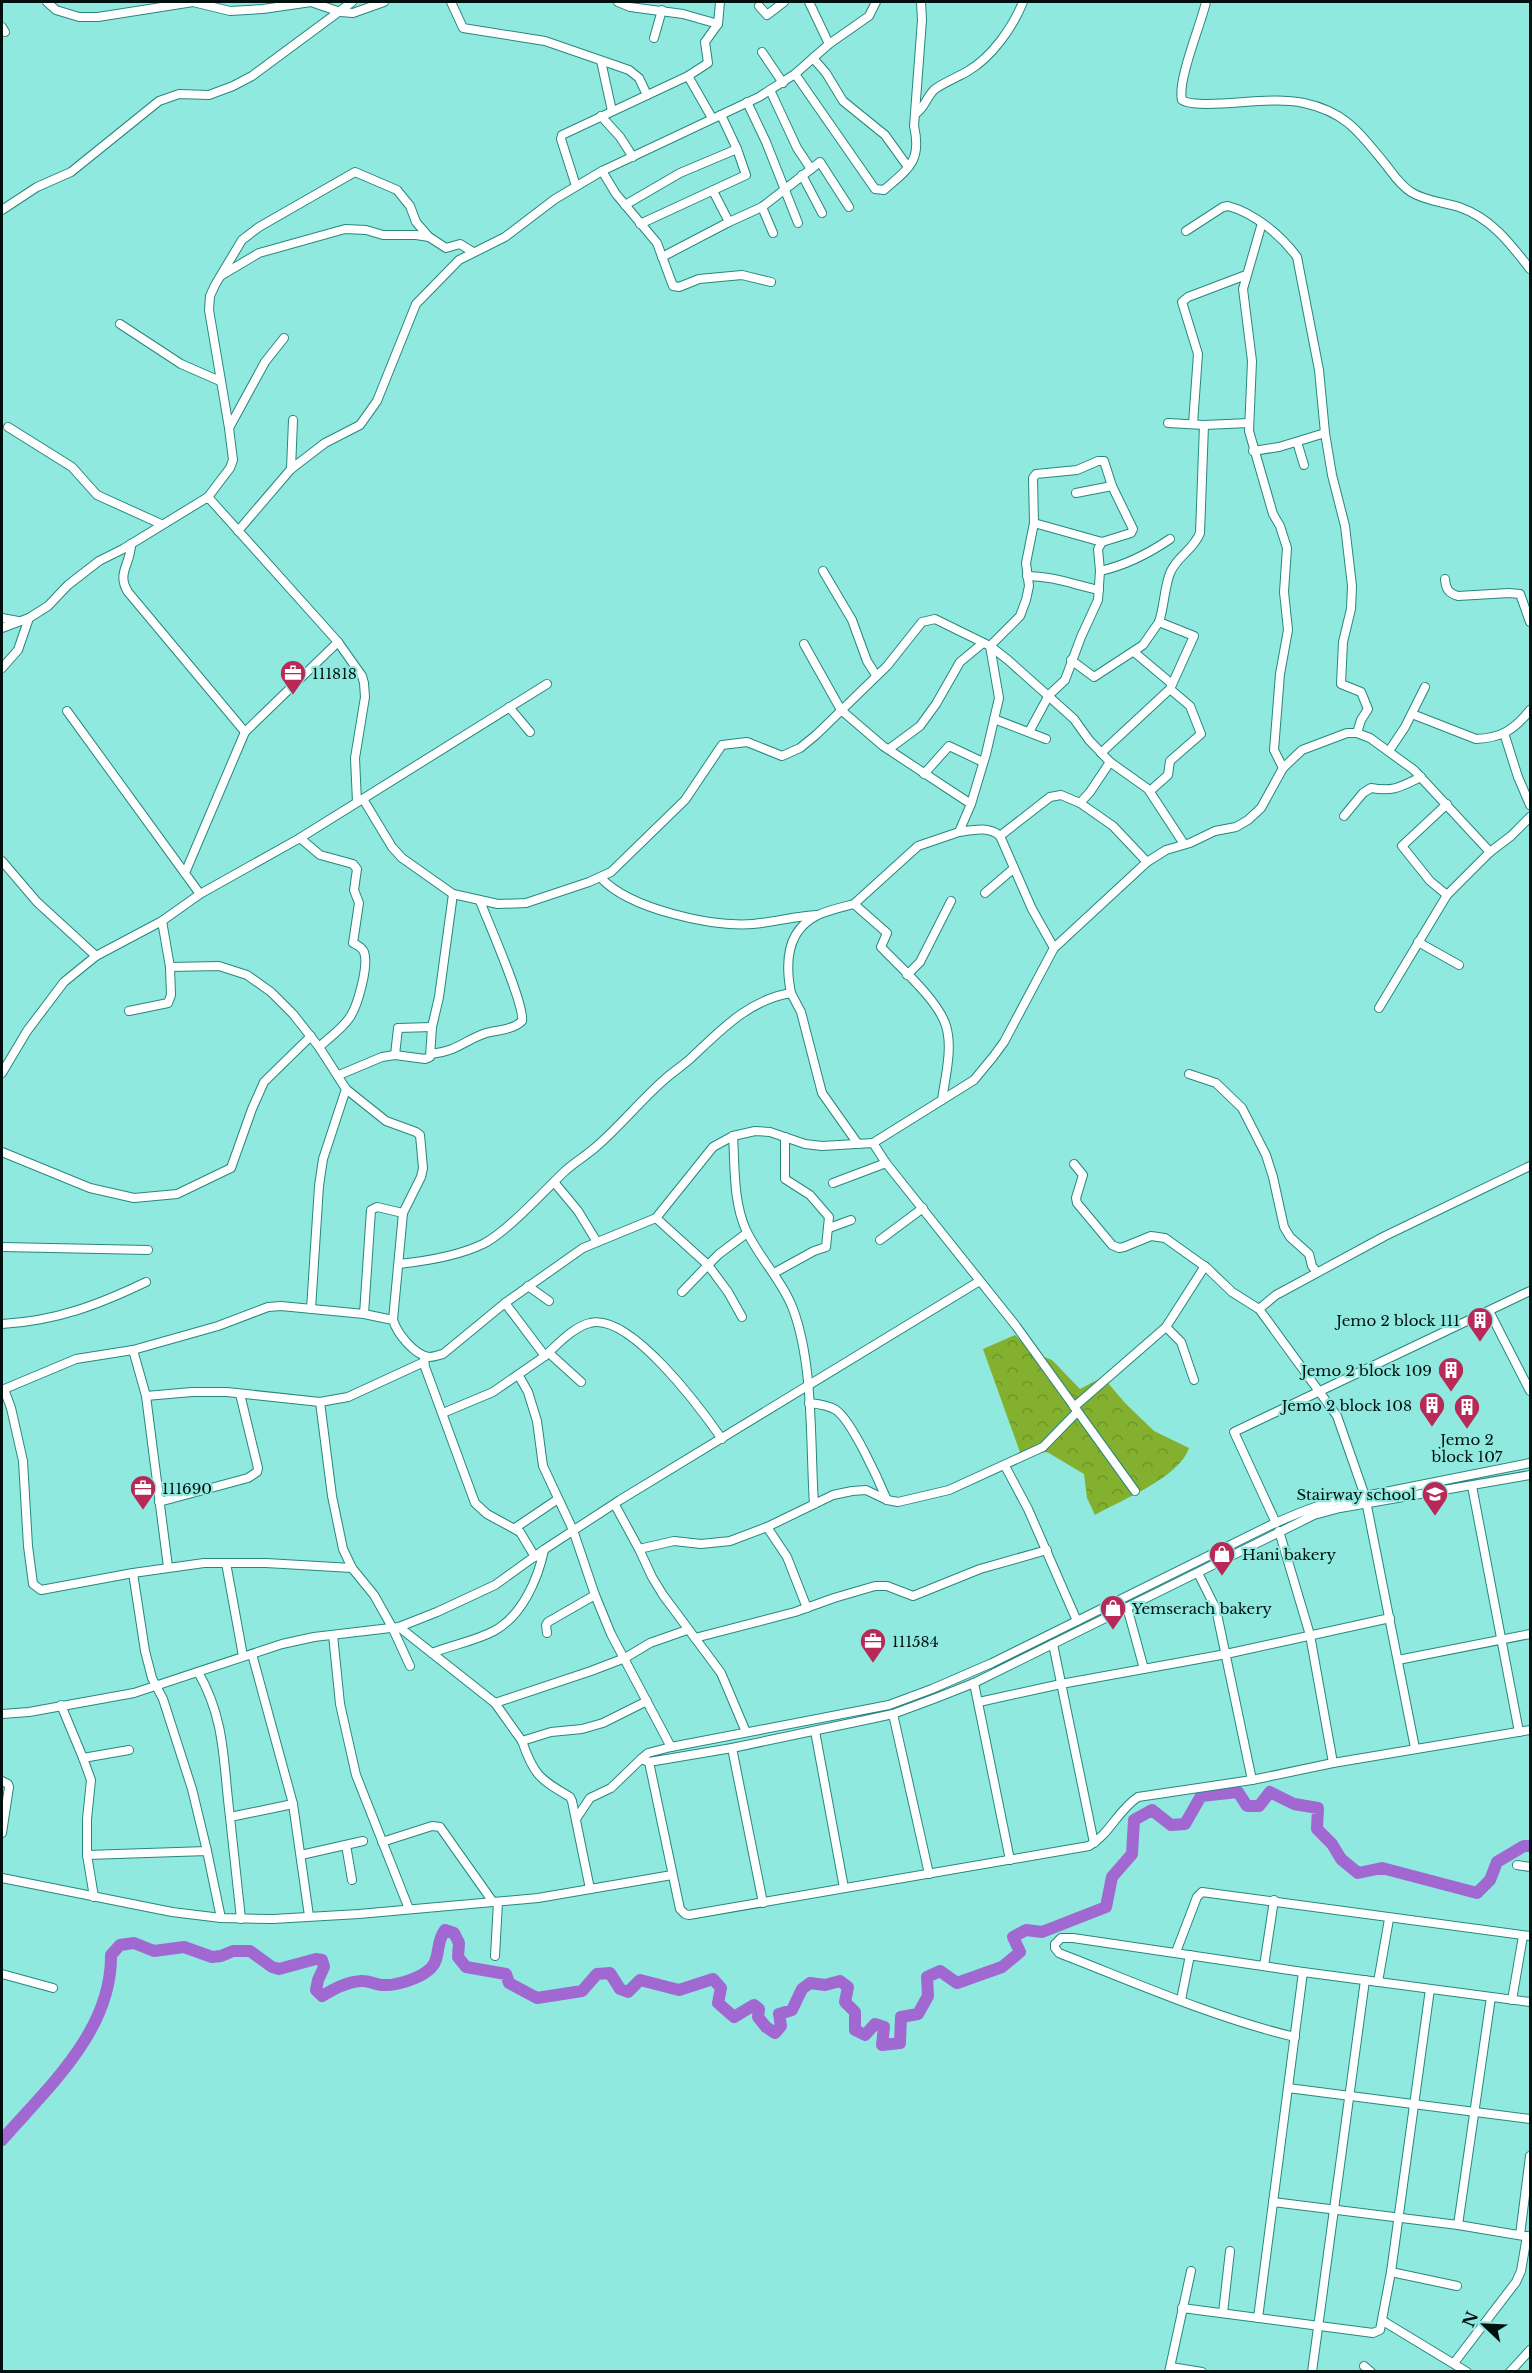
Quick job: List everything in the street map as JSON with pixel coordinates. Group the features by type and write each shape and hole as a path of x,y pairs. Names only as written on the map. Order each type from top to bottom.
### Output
{"street":[{"path":"47,2 56,10 79,17 98,17 193,2 230,11 311,2 353,14 384,2"},
{"path":"2,210 37,187 71,172 159,101 179,94 209,95 233,86 252,76 352,2"},
{"path":"452,2 463,28 545,41 633,72 647,95"},
{"path":"618,2 630,7 683,14 717,24"},
{"path":"576,186 561,135 688,76 708,63 705,42 717,24 720,2"},
{"path":"759,6 767,15 784,2"},
{"path":"809,2 829,44"},
{"path":"238,531 291,469 326,443 360,425 369,414 381,392 416,304 459,260 505,237 555,199 602,171 783,83 829,44 869,16 876,2"},
{"path":"795,74 875,189 884,190 908,167 917,154 914,126 922,20 921,2"},
{"path":"915,114 922,109 935,89 971,70 997,44 1009,31 1023,2"},
{"path":"1206,2 1180,96 1184,103 1289,101 1329,109 1355,127 1398,180 1410,191 1426,199 1460,208 1480,217 1498,231 1530,269"},
{"path":"654,38 662,10"},
{"path":"762,52 783,83"},
{"path":"813,58 826,73 843,101 885,135 908,167"},
{"path":"601,62 612,111"},
{"path":"688,76 712,118"},
{"path":"770,90 797,148 811,169"},
{"path":"747,102 766,142 798,223"},
{"path":"640,224 746,175 721,115"},
{"path":"601,116 620,136 633,157"},
{"path":"625,205 680,174 737,149"},
{"path":"662,257 762,207 820,162 823,163 849,207"},
{"path":"602,171 625,205 657,243 673,286 699,279 742,275 771,282"},
{"path":"2,628 29,618 48,606 68,585 99,561 208,497 230,468 233,460 229,428 209,310 210,296 242,240 260,227 355,172 397,190 410,206 416,222 429,237 446,248 460,244 473,252"},
{"path":"802,175 822,213"},
{"path":"713,191 729,222"},
{"path":"1186,231 1222,207 1228,206 1241,210 1262,223 1290,247 1297,257 1319,370 1324,433 1345,526 1352,586 1351,609 1343,642 1341,684 1360,692 1368,709 1360,720 1357,733"},
{"path":"762,207 773,233"},
{"path":"1262,223 1243,288 1251,361 1249,423 1253,451 1269,493 1273,514 1280,526 1287,548 1284,592 1288,630 1280,674 1274,750 1283,768"},
{"path":"220,275 259,253 345,229 366,230 382,235 405,234 429,237"},
{"path":"1193,424 1198,354 1182,302 1188,297 1246,274"},
{"path":"120,324 181,364 220,381"},
{"path":"229,428 265,362 284,338"},
{"path":"291,469 293,420"},
{"path":"1168,423 1204,425 1249,423"},
{"path":"1071,660 1094,677 1143,645 1159,622 1165,605 1170,572 1193,547 1200,533 1204,425"},
{"path":"8,427 72,467 97,495 161,524"},
{"path":"1253,451 1297,442 1324,433"},
{"path":"1297,442 1304,465"},
{"path":"889,749 920,726 936,704 960,662 987,644 1020,616 1024,609 1029,586 1026,563 1034,523 1033,483 1036,474 1077,470 1102,460 1106,464 1112,486 1133,529 1131,533 1102,542 1034,523"},
{"path":"1076,493 1112,486"},
{"path":"208,497 338,642 362,676 365,697 355,758 360,800 392,848 402,858 453,894 498,904 526,903 601,878 611,872 685,800 722,745 747,742 776,755 787,755 800,748 887,666 922,622 930,619 935,619 987,644 1049,695 1074,719 1110,762 1150,791 1184,844"},
{"path":"1100,571 1118,568 1144,556 1170,539"},
{"path":"1029,732 1049,695 1065,680 1071,660 1098,600 1100,571 1098,549 1102,542"},
{"path":"131,544 131,553 122,577 123,584 245,732"},
{"path":"823,571 852,620 867,661 876,675"},
{"path":"1027,576 1049,576 1077,586 1100,590"},
{"path":"1444,579 1446,588 1451,594 1458,596 1509,592 1520,594 1523,597 1530,622"},
{"path":"2,618 20,622"},
{"path":"2,668 18,650 29,618"},
{"path":"1101,753 1147,712 1171,686 1194,636 1159,622"},
{"path":"185,873 245,732 338,642"},
{"path":"804,644 842,710 889,749 971,804"},
{"path":"959,832 971,804 999,698 987,644"},
{"path":"1134,652 1190,706 1201,734 1170,761 1168,775 1150,791"},
{"path":"2,1073 27,1031 64,982 96,956 162,921 200,894 300,838 547,684"},
{"path":"1389,751 1412,714 1425,687"},
{"path":"509,707 530,732"},
{"path":"1412,714 1476,740 1504,734 1517,726 1530,710"},
{"path":"67,711 200,894"},
{"path":"994,719 1046,739"},
{"path":"146,1396 192,1392 320,1402 348,1397 424,1359 443,1354 505,1303 583,1248 656,1218 713,1147 733,1136 763,1131 805,1144 873,1143 974,1080 1004,1042 1054,948 1147,862 1166,850 1215,831 1236,827 1248,820 1261,807 1283,768 1302,750 1347,733 1357,733 1389,751 1421,777 1490,852"},
{"path":"1504,734 1530,805"},
{"path":"924,774 949,746 983,762"},
{"path":"1080,803 1110,762"},
{"path":"1344,816 1371,788 1382,791 1395,790 1421,777"},
{"path":"1000,836 1050,797 1061,795 1080,803 1113,826 1147,862"},
{"path":"1447,804 1402,846 1430,881 1448,895"},
{"path":"1379,1008 1448,895 1490,852 1530,817"},
{"path":"601,878 620,895 646,906 683,917 752,924 819,914 854,904 918,846 959,832 980,829 994,831 1000,836 1013,869 1054,948"},
{"path":"300,838 320,855 353,864 357,869 354,890 359,903 353,943 361,948 364,954 363,980 350,1017 319,1047"},
{"path":"2,861 37,902 96,956"},
{"path":"985,892 1013,869"},
{"path":"431,1054 432,1027 439,997 453,894"},
{"path":"339,1075 364,1063 395,1055 425,1059 431,1054 457,1049 486,1033 516,1026 522,1021 523,1015 513,986 480,901"},
{"path":"907,975 920,962 951,901"},
{"path":"854,904 887,933 881,947 938,1008 947,1027 948,1050 942,1100"},
{"path":"819,914 801,929 789,949 788,976 791,993 801,1012 822,1093 858,1144"},
{"path":"129,1011 168,1004 171,995 170,967 162,921"},
{"path":"1418,942 1459,965"},
{"path":"170,967 219,966 247,975 271,992 293,1014 339,1075 346,1089 386,1122 416,1132 420,1136 421,1176 403,1213 393,1320 395,1328 424,1359 475,1503 487,1514 520,1532 535,1557"},
{"path":"399,1264 466,1251 486,1243 566,1169 595,1148 664,1080 688,1062 728,1023 750,1007 778,995 791,993"},
{"path":"395,1055 398,1028 432,1027"},
{"path":"2,1152 90,1188 116,1195 134,1198 177,1194 231,1168 264,1082 311,1036"},
{"path":"1189,1074 1216,1083 1242,1108 1270,1166 1284,1227 1290,1237 1308,1254 1317,1272"},
{"path":"311,1309 319,1186 323,1159 346,1089"},
{"path":"733,1136 736,1191 741,1217 747,1233 774,1273 793,1308 802,1341 809,1402 814,1504"},
{"path":"774,1273 826,1247 829,1228 829,1217 814,1197 785,1179 785,1137"},
{"path":"873,1143 978,1282 1016,1326 1135,1491"},
{"path":"833,1184 886,1163"},
{"path":"1074,1164 1083,1175 1076,1198 1077,1203 1112,1245 1119,1248 1151,1236 1159,1236 1180,1247 1232,1293 1259,1309 1336,1416 1366,1500 1415,1748"},
{"path":"1259,1309 1276,1295 1385,1236 1530,1166"},
{"path":"554,1182 578,1211 597,1242"},
{"path":"364,1314 371,1210 376,1207 403,1213"},
{"path":"880,1240 923,1208"},
{"path":"656,1218 708,1266 729,1292 742,1317"},
{"path":"829,1228 851,1220"},
{"path":"682,1292 718,1254 747,1233"},
{"path":"2,1247 148,1250"},
{"path":"639,1549 674,1541 716,1544 767,1527 833,1495 866,1490 887,1500 906,1500 949,1490 1005,1466 1050,1442 1075,1410 1166,1327 1204,1266"},
{"path":"2,1324 20,1323 87,1309 146,1282"},
{"path":"2,1714 28,1712 134,1693 247,1655 303,1639 395,1627 437,1612 495,1585 573,1530 978,1282"},
{"path":"528,1286 549,1302"},
{"path":"1333,1763 1310,1635 1277,1527 1234,1432 1530,1291"},
{"path":"505,1303 547,1354 581,1382"},
{"path":"352,1568 266,1563 168,1567 41,1590 33,1584 28,1546 23,1461 11,1408 3,1389 76,1359 133,1350 218,1326 268,1307 364,1314 393,1320"},
{"path":"1489,1311 1530,1391"},
{"path":"442,1413 493,1392 519,1376 578,1328 590,1323 610,1324 639,1343 671,1374 698,1405 722,1439"},
{"path":"1166,1327 1181,1342 1194,1380"},
{"path":"133,1350 146,1396 168,1567"},
{"path":"519,1376 528,1392 537,1421 543,1466 573,1530 595,1595 611,1634 670,1747"},
{"path":"159,1502 248,1478 257,1472 258,1468 240,1394"},
{"path":"320,1402 343,1549 352,1568 375,1595 395,1627 410,1666"},
{"path":"809,1402 828,1406 841,1415 873,1466 887,1500"},
{"path":"1366,1500 1530,1463"},
{"path":"1005,1466 1047,1550 1077,1621"},
{"path":"576,1819 590,1798 611,1788 645,1761 732,1748 893,1714 974,1683 1053,1644 1101,1614 1329,1501 1366,1500 1472,1486 1530,1475"},
{"path":"1472,1486 1519,1732"},
{"path":"514,1528 558,1499"},
{"path":"615,1505 652,1577 687,1630 721,1673 746,1732"},
{"path":"767,1527 787,1557 807,1608"},
{"path":"1277,1527 1198,1573 1127,1607 1077,1621 992,1663 888,1705 648,1753 645,1761 680,1908 684,1914 726,1910 1081,1848 1094,1843 1130,1802 1138,1797 1252,1780 1415,1748 1530,1730"},
{"path":"432,1653 494,1631 511,1618 534,1581 545,1549"},
{"path":"695,1638 807,1608 875,1586 887,1586 913,1596 980,1569 1047,1550"},
{"path":"226,1563 247,1655 293,1804 309,1916"},
{"path":"133,1573 145,1651 152,1678 163,1699 189,1779 221,1918"},
{"path":"1198,1573 1216,1609 1252,1780"},
{"path":"547,1633 548,1622 595,1595"},
{"path":"1127,1607 1144,1668"},
{"path":"979,1702 1061,1684 1226,1654 1390,1618"},
{"path":"395,1627 495,1703 522,1741 542,1781 571,1799 590,1889"},
{"path":"495,1703 625,1658 650,1643 687,1630"},
{"path":"1398,1660 1530,1634"},
{"path":"333,1635 340,1704 356,1775 409,1909"},
{"path":"1053,1644 1094,1843"},
{"path":"198,1672 209,1691 221,1727 241,1918"},
{"path":"974,1683 1010,1860"},
{"path":"522,1741 551,1732 582,1729 603,1723 647,1701"},
{"path":"60,1705 91,1780 87,1819 87,1855 94,1897"},
{"path":"868,1709 870,1719"},
{"path":"893,1714 929,1874"},
{"path":"815,1731 844,1888"},
{"path":"732,1748 763,1903"},
{"path":"83,1758 129,1750"},
{"path":"2,1781 9,1787 2,1833"},
{"path":"230,1817 293,1804"},
{"path":"382,1842 432,1826 440,1827 445,1831 450,1842 495,1902 495,1956"},
{"path":"301,1855 363,1841"},
{"path":"346,1845 352,1880"},
{"path":"87,1855 207,1851"},
{"path":"1517,1865 1530,1867"},
{"path":"2,1878 172,1912 241,1918 309,1916 538,1898 672,1875"},
{"path":"1176,1952 1197,1897 1202,1892 1527,1936 1512,2000"},
{"path":"1264,1966 1274,1900"},
{"path":"1378,1982 1389,1919"},
{"path":"1295,2037 1181,2000 1059,1953 1055,1948 1057,1941 1073,1938 1530,2002"},
{"path":"1181,2000 1190,1955"},
{"path":"1258,2318 1303,1972"},
{"path":"2,1974 53,1988"},
{"path":"1312,2372 1365,1980"},
{"path":"1182,2308 1373,2332 1380,2330 1391,2272 1430,1989"},
{"path":"1458,2225 1491,1997"},
{"path":"1288,2088 1530,2119"},
{"path":"1454,2363 1516,2282 1521,2271 1526,2236 1530,2156"},
{"path":"1273,2202 1458,2225 1526,2236"},
{"path":"1223,2313 1230,2251"},
{"path":"1191,2271 1170,2369 1202,2372"},
{"path":"1391,2272 1457,2286"},
{"path":"1383,2321 1467,2372"},
{"path":"1510,2372 1530,2350"}],"green space":[{"path":"1015,1335 1032,1352 1052,1360 1080,1389 1103,1377 1125,1403 1154,1431 1189,1448 1183,1459 1174,1469 1148,1487 1095,1515 1087,1498 1084,1474 1047,1452 1021,1455 983,1349"}],"waterway":[{"path":"2,2140 57,2078 89,2033 101,2009 108,1983 111,1955 120,1945 134,1943 154,1951 184,1947 212,1957 233,1951 250,1951 272,1967 279,1969 316,1959 322,1960 324,1967 316,1990 322,1996 340,1986 356,1982 389,1985 408,1981 421,1975 434,1964 445,1930 454,1933 459,1943 458,1957 466,1967 506,1974 509,1983 537,1998 582,1991 597,1974 610,1973 620,1989 628,1992 640,1980 679,1990 713,1979 721,1988 718,2003 734,2017 754,2005 759,2009 758,2017 775,2033 781,2026 779,2014 792,2010 802,1989 810,1983 825,1985 840,1981 848,1987 845,2002 855,2012 855,2030 865,2035 875,2024 884,2027 882,2045 900,2043 901,2017 918,2014 928,1996 927,1977 940,1971 957,1983 1002,1967 1020,1952 1013,1937 1026,1930 1042,1932 1106,1907 1112,1877 1132,1854 1134,1820 1152,1810 1171,1825 1185,1824 1201,1796 1238,1792 1247,1806 1259,1806 1270,1792 1294,1804 1318,1808 1317,1829 1332,1844 1341,1859 1358,1873 1382,1868 1477,1893 1490,1880 1497,1862 1524,1846 1530,1846"}],"place":[{"name":"111818","path":"293,696"},
{"name":"Jemo 2 block 111","path":"1480,1343"},
{"name":"Jemo 2 block 109","path":"1451,1393"},
{"name":"Jemo 2 block 108","path":"1432,1428"},
{"name":"Jemo 2 block 107","path":"1467,1430"},
{"name":"111690","path":"143,1511"},
{"name":"Stairway school","path":"1435,1517"},
{"name":"Hani bakery","path":"1222,1577"},
{"name":"Yemserach bakery","path":"1113,1631"},
{"name":"111584","path":"873,1664"}]}
